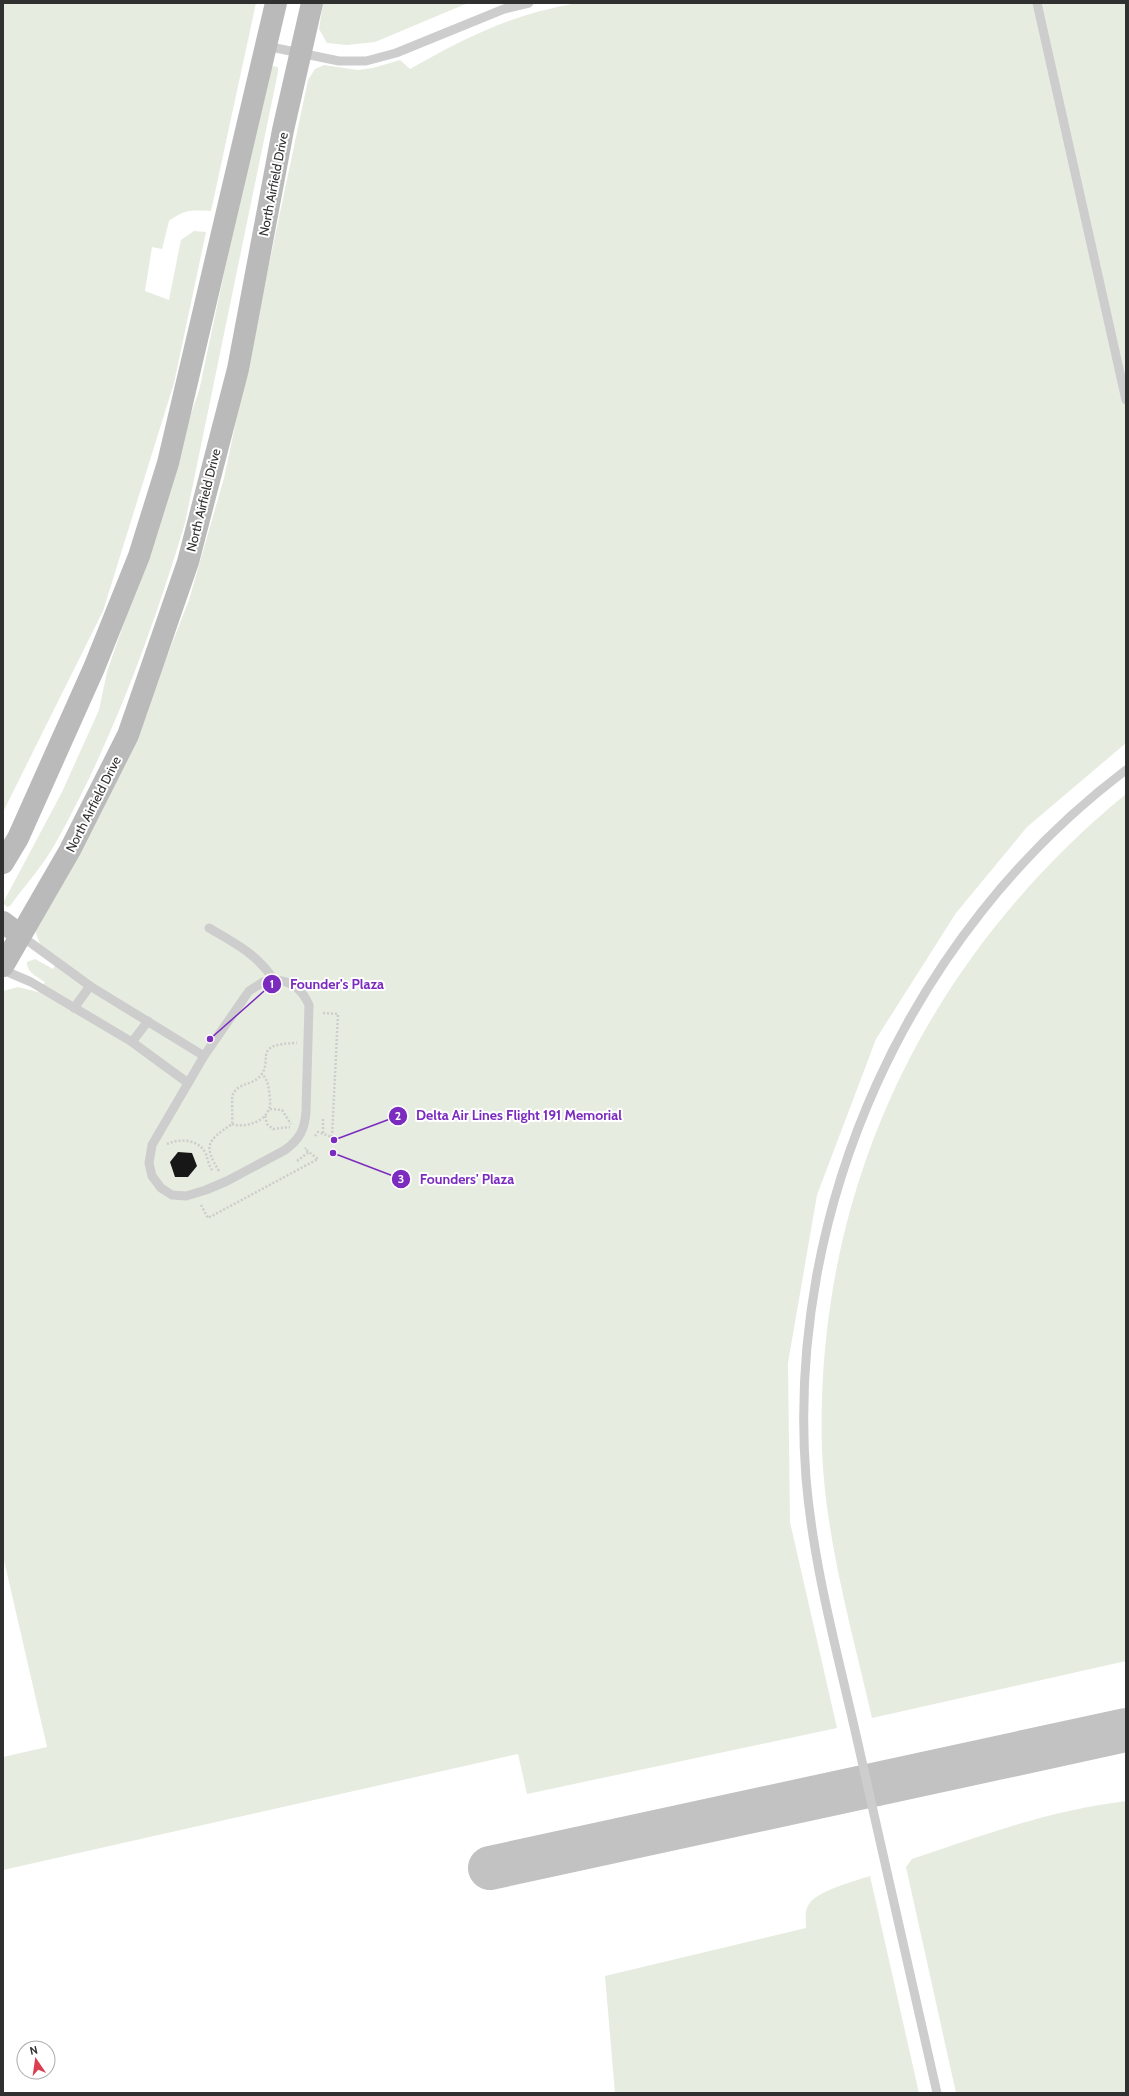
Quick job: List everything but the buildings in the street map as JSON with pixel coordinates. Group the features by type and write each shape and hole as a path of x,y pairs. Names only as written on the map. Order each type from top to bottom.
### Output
{"main road":[{"path":"3,863 10,841 94,668 139,556 168,463 226,220 264,46 276,3"},
{"name":"North Airfield Drive","path":"3,966 12,928 70,850 128,735 188,562 238,369 300,54 312,3"}],"lane":[{"path":"264,46 338,61 366,61 396,53 504,9 529,3"},
{"path":"1037,3 1126,400"},
{"path":"937,2093 836,1648 819,1570 810,1517 806,1476 804,1425 807,1349 812,1308 821,1252 843,1171 871,1094 905,1026 949,955 1000,888 1032,853 1092,798 1126,770"},
{"path":"12,928 90,986 204,1056"},
{"path":"209,928 249,951 266,967 274,980"},
{"path":"3,970 31,982 132,1042 188,1083"},
{"path":"274,980 291,983 305,996 309,1005 308,1043 305,1126 295,1143 285,1150 206,1190 178,1196 161,1188 152,1176 148,1163 152,1145 204,1056 249,991 263,982 274,980"},
{"path":"74,1008 90,986"},
{"path":"132,1042 148,1021"}],"path":[{"path":"314,1138 318,1132 332,1137 331,1118 338,1014 323,1013"},
{"path":"226,1181 211,1158 209,1146 213,1136 232,1124 243,1126 256,1121 265,1115 270,1109 268,1086 262,1074 265,1057 268,1050 274,1045 280,1043 308,1043"},
{"path":"232,1124 233,1094 237,1088 252,1082 262,1074"},
{"path":"265,1115 267,1124 273,1129 291,1126 282,1110 270,1109"},
{"path":"323,1118 323,1134"},
{"path":"165,1147 175,1141 192,1142 204,1152 213,1171"},
{"path":"202,1205 208,1218 300,1167 318,1160 305,1149 310,1143"},
{"path":"297,1161 309,1152"}],"shaded area":[{"path":"3,3 256,3 211,211 188,211 175,217 169,221 162,249 152,247 145,291 169,300 181,240 194,231 206,232 174,383 103,611 3,812"},
{"path":"323,3 468,3 375,42 347,45 327,43 319,29"},
{"path":"578,3 1126,3 1126,743 1027,827 956,913 876,1039 817,1195 788,1363 790,1522 837,1728 527,1794 518,1754 3,1870 3,1757 47,1747 3,1556 3,991 18,987 38,992 45,982 30,971 27,962 35,959 53,969 59,958 40,944 35,931 131,748 189,600 224,478 308,80 315,69 324,65 358,70 373,68 400,60 410,69 471,37 511,20 532,13"},
{"path":"272,66 278,67 278,72 185,523 159,605 129,687 94,768 75,807 50,852 10,906 7,907 3,903 62,792 99,710 107,672 151,544 173,464 199,391 242,189"},
{"path":"1126,794 1126,1661 872,1718 848,1619 834,1552 824,1485 822,1451 825,1355 838,1261 862,1172 896,1086 940,1005 993,929 1055,859"},
{"path":"1126,1801 1126,2093 956,2093 906,1867 912,1859 1018,1824 1071,1810"},
{"path":"870,1876 919,2093 615,2093 605,1976 806,1928 806,1910 813,1899 837,1887"}],"taxiway":[{"path":"490,1868 1126,1730"}],"place":[{"name":"Founder's Plaza","path":"210,1039"},
{"name":"Delta Air Lines Flight 191 Memorial","path":"334,1140"},
{"name":"Founders' Plaza","path":"333,1153"}]}
